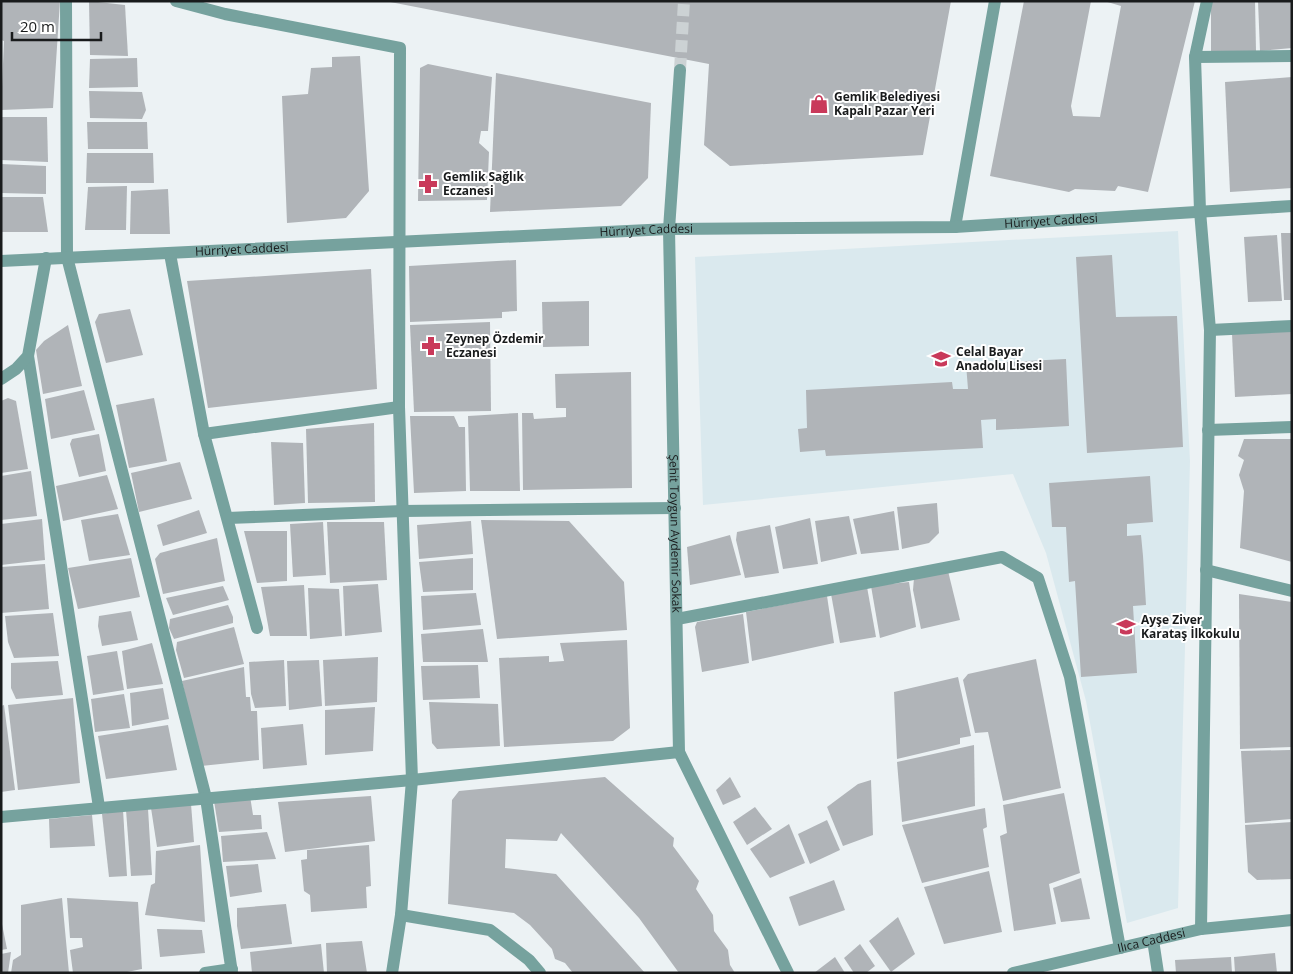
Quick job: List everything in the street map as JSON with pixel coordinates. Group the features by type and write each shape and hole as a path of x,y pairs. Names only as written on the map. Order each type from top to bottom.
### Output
{"street":[{"path":"66,1 67,257 206,798 232,971 205,973"},
{"path":"176,1 223,7 400,48 399,407 412,780 401,915 392,973"},
{"path":"955,227 995,1"},
{"path":"1201,929 1210,330 1200,211 1195,57 1207,1"},
{"path":"1195,57 1292,56"},
{"name":"Şehit Toygun Aydemir Sokak","path":"680,70 669,229 679,752 788,973"},
{"name":"Hürriyet Caddesi","path":"1,261 398,244 669,229 955,227 1292,206"},
{"path":"170,254 204,434 258,628"},
{"path":"46,258 28,356 99,807"},
{"path":"1210,330 1292,326"},
{"path":"1,379 16,369 28,356"},
{"path":"204,434 399,407"},
{"path":"1208,430 1292,427"},
{"path":"228,518 402,511 675,508"},
{"path":"677,619 1002,557 1038,578 1070,677 1120,948"},
{"path":"1206,570 1292,591"},
{"path":"1,817 412,780 679,752"},
{"path":"401,915 490,930 529,960 540,973"},
{"name":"Ilıca Caddesi","path":"1013,973 1201,929 1292,920"},
{"path":"1153,940 1158,973"}],"shaded area":[{"name":"Celal Bayar Anadolu Lisesi","path":"1178,231 1190,461 1178,908 1127,923 1086,701 1046,553 1013,474 703,505 695,257"}],"building":[{"path":"1,1 60,1 53,108 1,110 4,41 1,40"},
{"path":"89,1 125,5 128,56 90,55"},
{"name":"Gemlik Belediyesi Kapalı Pazar Yeri","path":"385,1 951,1 923,155 730,166 704,145 709,64"},
{"path":"1024,1 1091,1 1071,106 1073,116 1100,117 1121,6 1104,1 1195,1 1148,192 1118,186 1115,191 1075,189 1069,192 990,176"},
{"path":"1211,1 1255,1 1256,51 1211,51"},
{"path":"1258,1 1291,1 1292,48 1260,51"},
{"path":"360,56 369,191 346,218 287,223 282,96 308,94 311,68 332,67 332,57"},
{"path":"137,58 138,87 89,88 90,59"},
{"path":"428,64 492,77 488,131 481,131 479,143 489,152 487,200 418,201 420,68"},
{"path":"496,73 651,103 648,178 621,206 490,212"},
{"path":"1292,77 1292,188 1230,192 1225,82"},
{"path":"89,91 142,92 146,110 142,119 90,118"},
{"path":"1,117 47,117 48,162 1,160"},
{"path":"87,122 147,122 148,149 88,149"},
{"path":"87,153 153,153 154,183 86,183"},
{"path":"1,164 46,166 46,194 1,193"},
{"path":"127,186 126,230 85,230 88,187"},
{"path":"168,189 170,234 130,234 131,191"},
{"path":"1,197 43,197 48,232 1,232"},
{"path":"1281,233 1292,233 1292,300 1284,300"},
{"path":"1277,235 1282,301 1248,302 1244,237"},
{"path":"1112,255 1116,317 1177,316 1183,447 1087,453 1076,257"},
{"path":"516,260 517,311 502,312 502,318 410,322 409,266"},
{"path":"371,269 377,389 208,408 187,281"},
{"path":"589,301 589,346 543,347 542,302"},
{"path":"130,309 143,355 106,363 95,322 99,314"},
{"path":"490,322 491,411 414,412 410,325"},
{"path":"68,325 82,386 43,394 36,350 44,341"},
{"path":"1292,331 1292,394 1235,397 1232,334"},
{"path":"1066,359 1069,426 996,430 996,419 981,420 983,448 826,456 825,450 800,452 798,429 807,428 806,390 952,382 953,389 968,389 966,364"},
{"path":"631,372 632,488 523,490 522,413 533,413 534,419 566,417 566,408 556,408 555,374"},
{"path":"84,390 95,430 51,439 45,399"},
{"path":"8,398 16,401 28,469 1,473 1,401"},
{"path":"154,398 167,461 129,468 116,405"},
{"path":"518,413 520,491 470,491 468,416"},
{"path":"410,416 454,416 459,427 465,427 466,491 414,493"},
{"path":"374,423 375,502 308,503 306,429"},
{"path":"99,434 106,471 79,477 70,444 72,439"},
{"path":"1244,439 1292,439 1292,562 1240,548 1244,491 1239,475 1244,460 1238,456"},
{"path":"271,442 303,443 305,503 274,505"},
{"path":"180,462 192,499 139,512 131,473"},
{"path":"31,471 37,516 1,520 1,476"},
{"path":"107,475 118,509 63,521 56,486"},
{"path":"1150,476 1153,522 1127,524 1127,536 1141,535 1143,556 1146,605 1133,606 1137,673 1081,677 1075,581 1069,582 1066,527 1052,527 1049,483"},
{"path":"937,503 939,533 929,543 902,549 897,507"},
{"path":"199,510 207,533 163,546 157,525"},
{"path":"894,511 899,550 861,554 853,519"},
{"path":"118,514 130,555 89,561 81,520"},
{"path":"849,516 857,554 821,562 815,521"},
{"path":"810,518 818,564 783,569 775,527"},
{"path":"42,519 45,560 1,565 1,524"},
{"path":"481,520 569,521 624,582 627,630 497,639"},
{"path":"471,521 473,554 419,559 417,525"},
{"path":"323,522 326,575 293,577 290,524"},
{"path":"327,522 384,522 387,580 330,583"},
{"path":"770,525 779,573 745,578 736,540 737,532"},
{"path":"244,531 287,531 287,581 257,583"},
{"path":"730,535 741,575 690,585 687,547"},
{"path":"217,538 225,581 163,594 155,559 160,553"},
{"path":"131,558 140,597 78,609 68,568"},
{"path":"473,558 473,590 423,592 419,562"},
{"path":"45,564 49,609 1,613 1,567"},
{"path":"948,571 960,620 921,629 913,590 914,578"},
{"path":"909,582 916,627 880,638 871,586"},
{"path":"378,584 382,632 345,636 343,586"},
{"path":"304,585 307,636 270,636 261,587"},
{"path":"223,586 229,600 173,615 166,598"},
{"path":"867,587 876,637 840,643 831,594"},
{"path":"308,588 339,589 342,636 310,639"},
{"path":"476,593 481,625 423,630 421,596"},
{"path":"1239,594 1292,602 1292,747 1240,749"},
{"path":"827,596 834,643 752,661 746,612"},
{"path":"228,605 233,617 233,623 174,639 169,628 170,619"},
{"path":"131,611 138,640 102,646 98,626 99,616"},
{"path":"53,613 59,656 14,658 8,642 5,616"},
{"path":"743,614 749,663 702,672 695,627 697,622"},
{"path":"234,627 244,664 184,678 176,650 177,642"},
{"path":"483,629 488,662 423,662 421,634"},
{"path":"627,640 630,728 613,741 504,747 499,658 549,656 549,662 564,661 560,643"},
{"path":"152,643 163,684 127,689 122,651"},
{"path":"117,651 124,690 93,695 87,656"},
{"path":"378,657 377,702 325,706 323,660"},
{"path":"1036,659 1061,788 1003,801 988,732 975,733 963,680 968,674"},
{"path":"284,660 286,706 255,708 251,694 249,662"},
{"path":"319,660 322,706 289,710 287,661"},
{"path":"58,661 63,695 16,699 11,688 11,663"},
{"path":"478,665 480,698 423,700 421,666"},
{"path":"244,667 246,697 250,697 251,711 257,711 259,760 201,766 182,681"},
{"path":"958,677 971,736 960,738 960,744 897,759 894,692"},
{"path":"163,688 169,719 132,726 130,693"},
{"path":"124,694 130,728 95,732 91,699"},
{"path":"73,698 80,783 18,790 8,705"},
{"path":"429,702 498,704 500,746 437,749 432,743"},
{"path":"4,705 15,790 1,792 1,706"},
{"path":"375,707 373,751 325,755 325,710"},
{"path":"303,724 307,765 263,769 261,728"},
{"path":"168,725 177,770 106,779 98,736"},
{"path":"974,745 975,806 902,822 897,762"},
{"path":"1290,750 1292,819 1245,823 1241,751"},
{"path":"605,777 674,838 673,846 699,881 696,889 713,915 714,931 728,950 730,965 735,973 679,973 639,918 561,833 557,841 506,839 505,868 556,874 645,973 573,973 565,963 555,959 552,949 530,925 514,913 448,904 452,800 459,791"},
{"path":"730,777 741,797 723,805 716,790"},
{"path":"871,780 873,835 843,846 827,807 858,784"},
{"path":"1064,793 1080,873 1049,884 1056,924 1014,931 1000,836 1007,833 1003,805"},
{"path":"250,796 253,815 261,815 262,829 219,832 214,801"},
{"path":"371,796 375,841 285,852 278,802"},
{"path":"191,804 194,842 157,847 151,808"},
{"path":"755,807 772,829 747,845 733,822"},
{"path":"985,808 987,827 983,829 989,867 922,883 902,825"},
{"path":"148,809 152,875 131,876 126,810"},
{"path":"123,810 127,876 109,877 102,814"},
{"path":"92,815 95,846 50,848 49,819"},
{"path":"827,820 840,850 810,864 798,834"},
{"path":"1292,822 1292,879 1257,880 1248,872 1245,825"},
{"path":"789,824 805,863 770,878 750,849"},
{"path":"267,832 276,859 223,862 221,836"},
{"path":"200,845 205,922 145,915 151,885 155,883 156,851"},
{"path":"369,845 371,886 366,887 367,908 311,912 310,895 304,891 301,860 307,859 307,850"},
{"path":"258,864 262,892 230,897 226,866"},
{"path":"989,871 1002,932 944,944 924,887"},
{"path":"1081,878 1090,919 1061,922 1053,888"},
{"path":"834,880 845,910 799,926 789,897"},
{"path":"62,898 69,973 11,973 13,960 21,955 21,905"},
{"path":"67,898 138,902 142,969 122,973 73,973 70,950 83,947 82,938 70,938"},
{"path":"286,904 292,944 241,949 237,926 237,908"},
{"path":"898,917 915,954 891,972 869,941"},
{"path":"1,919 7,949 1,950"},
{"path":"157,929 202,930 205,953 160,957"},
{"path":"362,941 367,973 327,973 326,943"},
{"path":"321,944 324,973 252,973 250,952"},
{"path":"860,944 875,966 866,973 854,973 844,958"},
{"path":"11,952 8,973 1,973 1,954"},
{"path":"1275,953 1277,973 1235,973 1234,957"},
{"path":"835,957 845,973 814,973"},
{"path":"1231,957 1232,973 1176,973 1175,960"}],"tunnel":[{"path":"680,70 684,1"}],"place":[{"name":"Gemlik Belediyesi Kapalı Pazar Yeri","path":"819,104"},
{"name":"Gemlik Sağlık Eczanesi","path":"428,184"},
{"name":"Zeynep Özdemir Eczanesi","path":"431,346"},
{"name":"Celal Bayar Anadolu Lisesi","path":"941,359"},
{"name":"Ayşe Ziver Karataş İlkokulu","path":"1126,627"}]}
